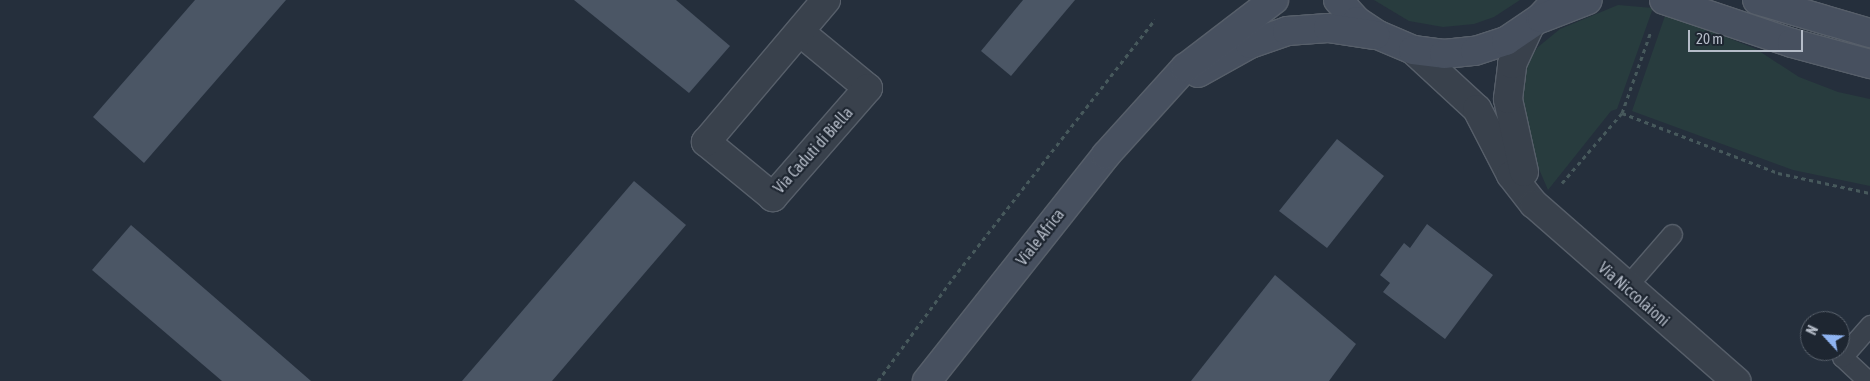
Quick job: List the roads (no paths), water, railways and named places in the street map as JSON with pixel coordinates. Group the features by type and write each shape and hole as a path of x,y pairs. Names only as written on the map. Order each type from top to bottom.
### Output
{"street":[{"name":"Via Caduti di Biella","path":"800,32 868,88 773,197 706,142 826,0"},
{"name":"Viale Africa","path":"927,381 1073,195 1158,97 1207,48 1274,0"},
{"name":"Viale Africa","path":"1338,0 1357,21 1378,36"},
{"name":"Viale Africa","path":"1158,97 1234,52 1287,30 1328,28 1378,36 1413,50 1444,54 1475,51 1506,41 1542,15 1588,0"},
{"path":"1664,0 1862,65"},
{"path":"1757,0 1870,33"},
{"path":"1534,204 1518,153 1508,99 1512,64 1542,15"},
{"name":"Via Niccolaioni","path":"1413,50 1477,109 1510,175 1534,204 1626,287 1736,381"}],"lane":[{"path":"1626,287 1672,234"},
{"path":"1850,343 1870,325"},
{"path":"1846,361 1868,381"}]}
